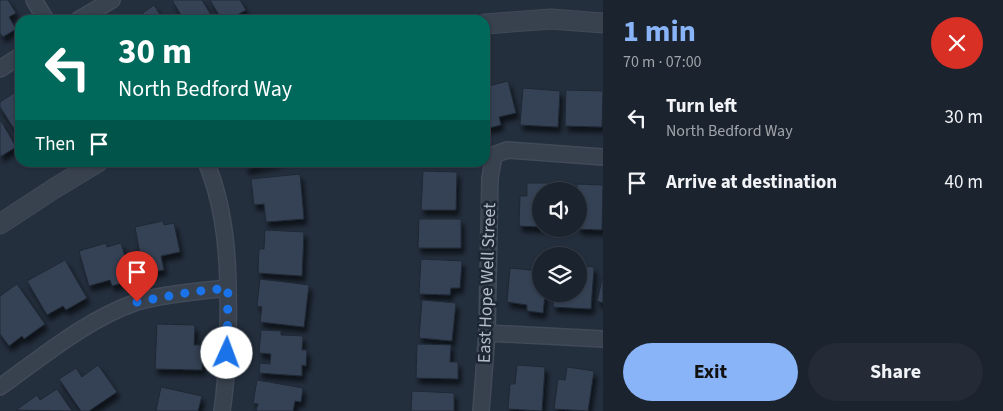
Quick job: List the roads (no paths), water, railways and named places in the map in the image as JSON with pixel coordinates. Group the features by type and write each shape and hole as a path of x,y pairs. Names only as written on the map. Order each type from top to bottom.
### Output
{"street":[{"path":"34,0 43,15"},
{"path":"86,15 112,0"},
{"path":"490,24 551,19 603,23"},
{"path":"0,69 15,59"},
{"name":"East Hope Well Street","path":"481,411 487,333 490,178 494,155 507,150 603,157"},
{"path":"0,224 90,167"},
{"path":"208,167 213,179 224,233 228,288 226,386 222,411"},
{"path":"0,387 98,319 137,302 191,292 228,288"},
{"path":"487,333 603,339"}]}
